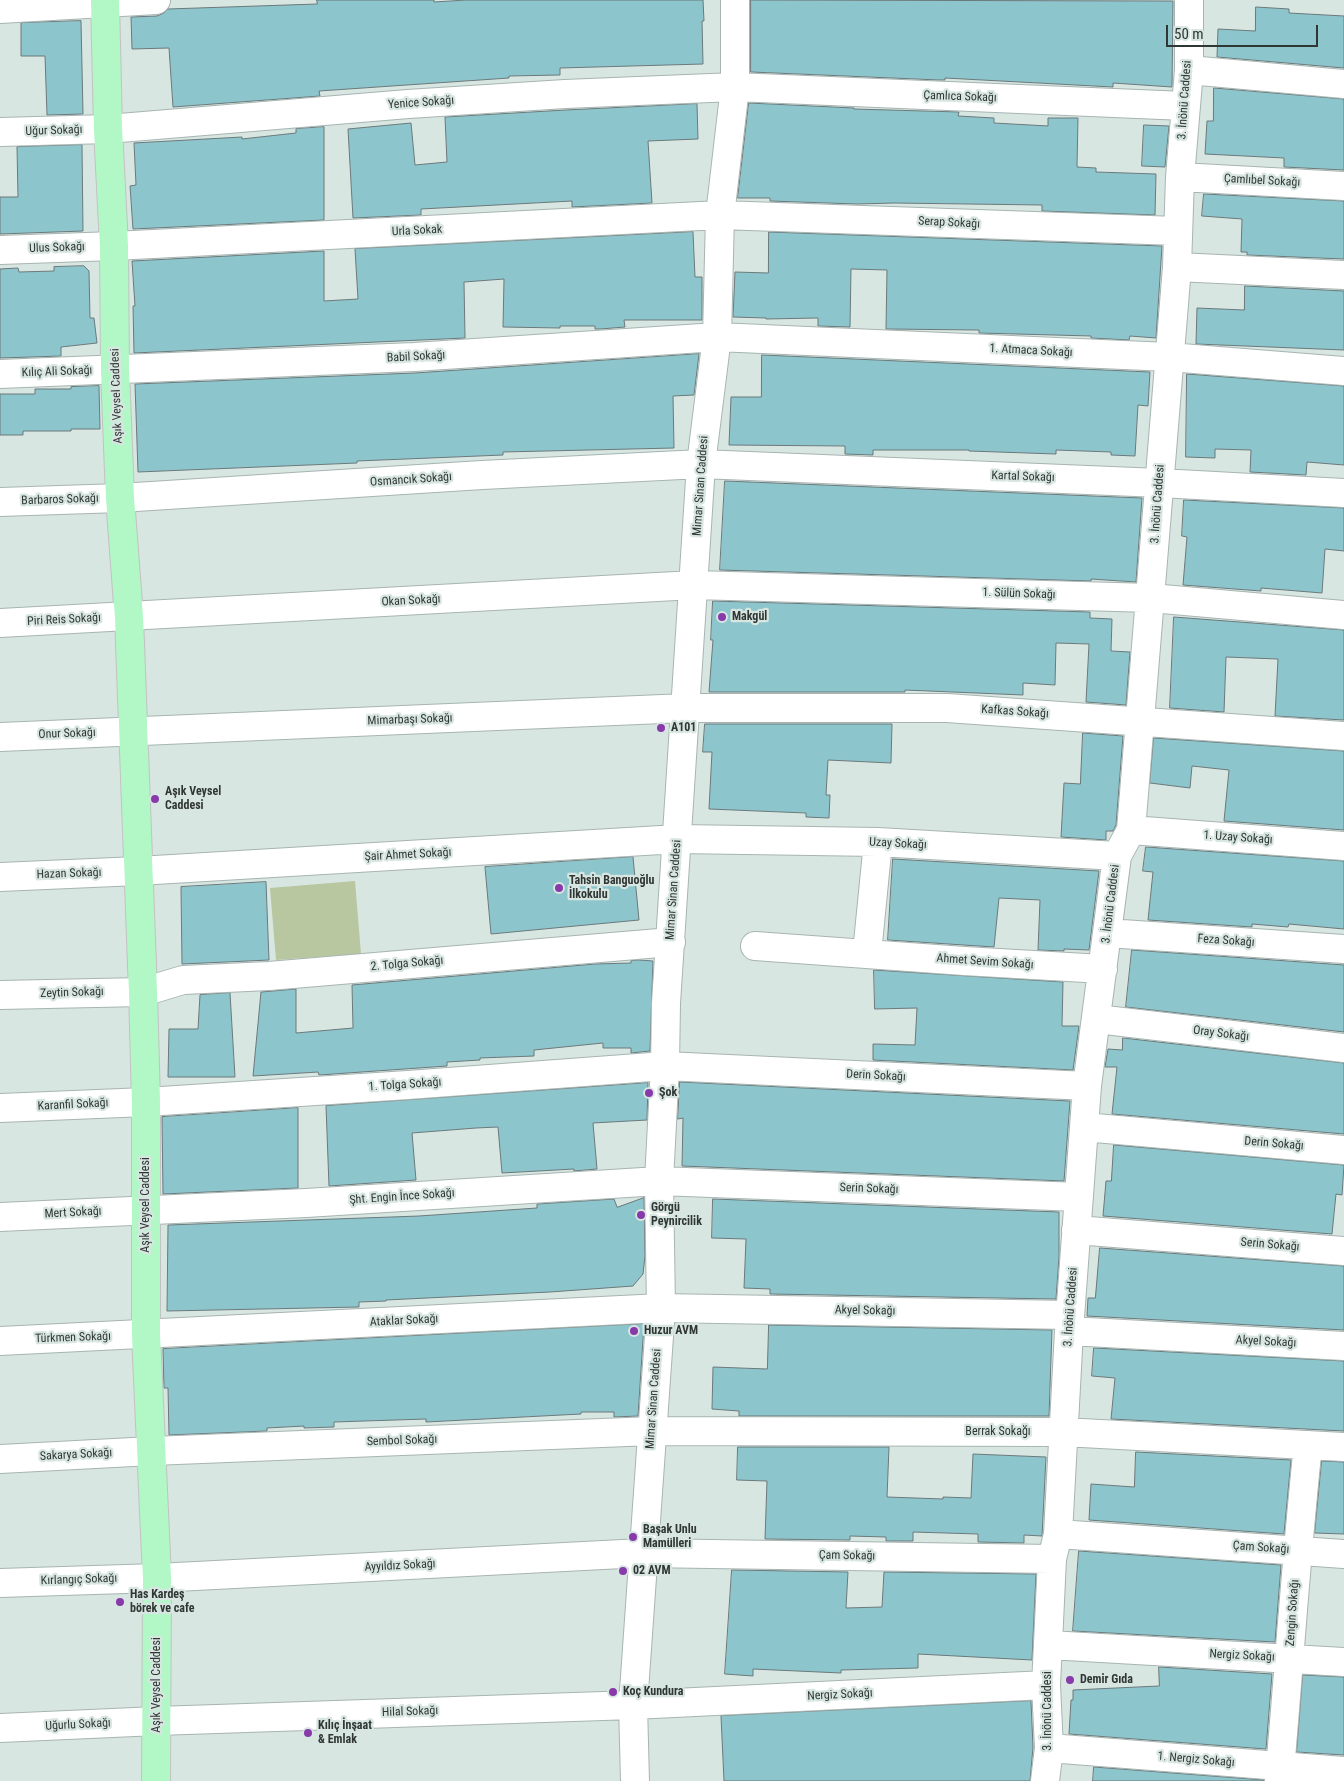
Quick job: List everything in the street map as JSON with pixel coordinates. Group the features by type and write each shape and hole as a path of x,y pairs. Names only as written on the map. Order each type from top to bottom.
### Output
{"main road":[{"name":"Aşık Veysel Caddesi","path":"105,2 108,129 114,246 115,370 120,498 129,617 143,992 146,1102 146,1335 157,1578 156,1781"}],"street":[{"path":"0,9 156,0"},
{"name":"Mimar Sinan Caddesi","path":"635,1781 633,1705 642,1553 661,1308 659,1181 666,1003 701,464 717,336 720,215 735,87 735,0"},
{"name":"3. İnönü Caddesi","path":"1045,1781 1048,1748 1046,1685 1069,1323 1084,1127 1117,856 1131,830 1177,267 1180,177 1188,70 1189,0"},
{"path":"1188,70 1344,84"},
{"name":"Çamlıca Sokağı","path":"735,87 1185,106"},
{"name":"Yenice Sokağı","path":"108,129 438,102 564,94 735,87"},
{"name":"Uğur Sokağı","path":"0,132 108,129"},
{"name":"Çamlıbel Sokağı","path":"1180,177 1344,186"},
{"name":"Serap Sokağı","path":"720,215 1178,231"},
{"name":"Urla Sokak","path":"114,246 720,215"},
{"name":"Ulus Sokağı","path":"0,250 114,246"},
{"path":"1177,267 1344,275"},
{"name":"1. Atmaca Sokağı","path":"717,336 1169,357 1344,371"},
{"name":"Babil Sokağı","path":"115,370 414,357 717,336"},
{"name":"Kılıç Ali Sokağı","path":"0,374 115,370"},
{"name":"Kartal Sokağı","path":"701,464 1160,483 1344,493"},
{"name":"Osmancık Sokağı","path":"120,498 482,475 701,464"},
{"name":"Barbaros Sokağı","path":"0,502 120,498"},
{"name":"1. Sülün Sokağı","path":"694,585 1151,598 1344,615"},
{"name":"Okan Sokağı","path":"129,617 694,585"},
{"name":"Piri Reis Sokağı","path":"0,623 129,617"},
{"name":"Kafkas Sokağı","path":"686,708 947,708 1344,736"},
{"name":"Mimarbaşı Sokağı","path":"134,731 686,708"},
{"name":"Onur Sokağı","path":"0,737 134,731"},
{"name":"1. Uzay Sokağı","path":"1131,830 1344,846"},
{"name":"Uzay Sokağı","path":"678,840 878,842 1117,856"},
{"name":"Şair Ahmet Sokağı","path":"138,871 678,840"},
{"path":"867,953 878,842"},
{"name":"Hazan Sokağı","path":"0,877 138,871"},
{"name":"Feza Sokağı","path":"1108,933 1344,949"},
{"name":"2. Tolga Sokağı","path":"143,992 182,980 269,976 671,942"},
{"name":"Ahmet Sevim Sokağı","path":"755,946 1103,969"},
{"name":"Zeytin Sokağı","path":"0,995 143,992"},
{"name":"Oray Sokağı","path":"1097,1019 1344,1048"},
{"name":"Derin Sokağı","path":"665,1066 1088,1086"},
{"name":"1. Tolga Sokağı","path":"146,1102 665,1066"},
{"name":"Karanfil Sokağı","path":"0,1108 146,1102"},
{"name":"Derin Sokağı","path":"1084,1127 1344,1150"},
{"name":"Serin Sokağı","path":"659,1181 1079,1197"},
{"name":"Şht. Engin İnce Sokağı","path":"146,1209 306,1203 659,1181"},
{"name":"Mert Sokağı","path":"0,1217 146,1209"},
{"name":"Serin Sokağı","path":"1076,1230 1344,1251"},
{"name":"Akyel Sokağı","path":"661,1308 1069,1323 1344,1346"},
{"name":"Ataklar Sokağı","path":"146,1335 661,1308"},
{"name":"Türkmen Sokağı","path":"0,1341 146,1335"},
{"name":"Berrak Sokağı","path":"652,1431 1063,1432 1344,1447"},
{"name":"Sembol Sokağı","path":"152,1451 652,1431"},
{"name":"Zengin Sokağı","path":"1280,1774 1297,1551 1308,1445"},
{"name":"Sakarya Sokağı","path":"0,1459 152,1451"},
{"name":"Çam Sokağı","path":"642,1553 1055,1546 1297,1551 1344,1554"},
{"name":"Ayyıldız Sokağı","path":"157,1578 642,1553"},
{"name":"Kırlangıç Sokağı","path":"0,1583 157,1578"},
{"name":"Nergiz Sokağı","path":"1049,1645 1344,1662"},
{"name":"Nergiz Sokağı","path":"633,1705 1046,1685"},
{"name":"Hilal Sokağı","path":"157,1721 633,1705"},
{"name":"Uğurlu Sokağı","path":"0,1728 157,1721"},
{"name":"1. Nergiz Sokağı","path":"1048,1748 1280,1774 1344,1771"}],"green space":[{"path":"355,881 361,954 276,960 270,888"}],"building":[{"path":"317,0 434,0 434,2 466,0 703,0 703,64 560,68 560,75 509,76 509,78 319,91 320,96 173,107 169,48 132,49 131,17 157,16 168,9 317,4"},
{"path":"751,0 1173,1 1172,87 1113,83 1113,87 945,78 945,80 939,80 751,72"},
{"path":"1256,7 1289,9 1289,13 1344,16 1344,68 1217,57 1218,29 1255,31"},
{"path":"81,21 83,114 47,115 45,56 21,56 21,23"},
{"path":"1214,88 1344,99 1344,170 1284,167 1284,158 1205,154 1207,121 1213,121"},
{"path":"749,103 959,112 958,116 994,118 994,123 1048,126 1048,118 1078,118 1077,167 1096,168 1096,172 1156,174 1155,215 1042,211 1042,205 857,204 770,201 770,198 738,198"},
{"path":"697,104 698,139 648,141 652,203 572,207 572,201 421,209 421,215 353,218 348,129 411,123 415,165 447,162 445,117"},
{"path":"1144,125 1169,126 1165,167 1142,166"},
{"path":"324,127 324,220 133,229 130,186 136,185 134,143 242,137 242,139 296,133 296,129"},
{"path":"82,145 83,231 0,234 0,197 18,197 17,147"},
{"path":"1204,194 1344,201 1344,259 1247,255 1247,252 1241,252 1242,219 1202,216"},
{"path":"693,232 695,277 702,277 702,320 624,320 625,327 600,329 595,329 595,326 560,326 560,328 503,327 504,279 464,282 465,338 134,353 133,306 135,306 132,261 324,251 324,301 358,299 355,249"},
{"path":"769,232 1162,246 1156,338 1130,336 1129,340 1091,338 1091,336 979,333 979,330 886,329 887,270 851,269 850,327 818,326 818,318 766,319 733,317 735,272 768,273"},
{"path":"84,266 89,271 90,318 94,318 97,343 61,347 61,356 0,358 0,269 18,268 19,272 54,271 54,267"},
{"path":"1245,286 1344,291 1344,350 1196,344 1197,308 1244,310"},
{"path":"699,354 694,395 673,396 674,448 503,452 503,455 357,461 357,463 138,472 135,384 415,373"},
{"path":"762,355 1150,372 1148,406 1138,405 1135,456 1111,455 1111,452 1056,450 1056,454 969,450 873,450 873,455 845,454 845,446 729,445 731,397 761,397"},
{"path":"1187,374 1344,386 1344,465 1307,462 1306,475 1250,472 1251,450 1215,449 1215,458 1186,457"},
{"path":"99,386 100,429 23,431 23,435 0,435 0,394 35,394 35,389 71,389 71,387"},
{"path":"725,481 1142,498 1136,582 1091,579 1091,581 720,570"},
{"path":"1184,500 1344,508 1344,551 1325,549 1322,593 1261,588 1261,591 1183,585 1187,537 1182,536"},
{"path":"713,601 1090,612 1090,618 1112,619 1111,651 1130,652 1126,705 1086,702 1089,644 1056,643 1055,685 1023,683 1023,695 905,690 905,692 709,692 713,640 711,640"},
{"path":"1174,617 1344,630 1344,720 1275,716 1278,659 1226,657 1224,712 1170,708"},
{"path":"705,724 892,724 891,763 828,760 826,795 830,795 829,818 806,817 806,813 709,809 712,752 703,752"},
{"path":"1083,733 1123,736 1116,825 1113,831 1106,831 1106,840 1061,837 1064,783 1080,784"},
{"path":"1154,738 1344,751 1344,830 1224,821 1229,770 1192,766 1190,788 1150,783"},
{"path":"1146,847 1344,861 1344,929 1289,924 1288,927 1252,924 1252,927 1148,920 1153,872 1143,871"},
{"path":"633,857 639,920 491,934 485,867"},
{"path":"893,859 1099,871 1089,950 1038,950 1040,900 999,898 994,947 888,940"},
{"path":"266,882 269,960 182,964 181,887"},
{"path":"1132,950 1344,965 1344,1032 1126,1007"},
{"path":"631,961 653,961 650,1051 631,1053 631,1048 603,1048 603,1043 534,1050 534,1056 480,1058 480,1060 447,1062 447,1066 319,1075 318,1072 253,1076 261,992 296,989 296,1033 353,1028 352,985 595,964 631,963"},
{"path":"874,970 1063,982 1062,1026 1079,1026 1073,1070 873,1060 873,1044 915,1045 917,1008 875,1009"},
{"path":"230,993 235,1077 168,1077 169,1029 198,1029 200,995"},
{"path":"1123,1038 1344,1063 1344,1134 1112,1114 1117,1067 1105,1067 1108,1049 1122,1050"},
{"path":"680,1082 1070,1101 1064,1181 682,1166 683,1118 678,1119"},
{"path":"648,1083 647,1120 593,1123 597,1169 502,1173 498,1127 476,1128 412,1133 416,1180 329,1186 326,1106"},
{"path":"298,1108 298,1188 163,1194 162,1117"},
{"path":"1114,1145 1344,1165 1342,1195 1336,1194 1332,1234 1103,1216 1106,1181 1111,1181"},
{"path":"644,1198 645,1256 643,1274 633,1286 359,1302 359,1307 167,1311 168,1225 419,1216 537,1208 537,1204 614,1199 617,1207"},
{"path":"713,1199 1059,1212 1059,1257 1056,1299 770,1294 770,1289 744,1288 746,1239 712,1238"},
{"path":"1100,1248 1344,1266 1344,1330 1087,1316 1088,1298 1095,1298"},
{"path":"644,1324 638,1416 614,1417 614,1412 581,1412 581,1414 426,1422 426,1419 334,1422 334,1427 304,1428 304,1426 267,1428 267,1431 169,1435 168,1388 164,1388 163,1349"},
{"path":"769,1325 1052,1330 1049,1416 739,1416 739,1411 712,1409 713,1367 767,1369"},
{"path":"1094,1348 1344,1361 1344,1431 1111,1419 1115,1378 1092,1376"},
{"path":"738,1447 889,1447 887,1497 943,1499 943,1497 971,1498 973,1454 1046,1457 1042,1536 1024,1535 1024,1543 978,1542 978,1534 913,1532 913,1541 886,1541 886,1537 850,1536 850,1540 765,1539 767,1481 737,1480"},
{"path":"1136,1452 1291,1460 1284,1534 1089,1520 1091,1484 1134,1487"},
{"path":"1322,1461 1344,1462 1344,1534 1315,1533"},
{"path":"1079,1551 1281,1565 1275,1642 1073,1631"},
{"path":"732,1570 848,1572 846,1608 882,1607 884,1572 1036,1574 1032,1660 918,1654 918,1668 841,1670 841,1673 753,1669 753,1676 725,1674"},
{"path":"1159,1667 1272,1674 1266,1749 1069,1734 1073,1690 1159,1686"},
{"path":"1303,1675 1344,1677 1344,1755 1297,1752"},
{"path":"1031,1701 1033,1747 1030,1781 724,1781 721,1716"},
{"path":"1094,1767 1264,1780 1264,1781 1093,1781"}],"place":[{"name":"Makgül","path":"722,617"},
{"name":"A101","path":"661,728"},
{"name":"Aşık Veysel Caddesi","path":"155,799"},
{"name":"Tahsin Banguoğlu İlkokulu","path":"559,888"},
{"name":"Şok","path":"649,1093"},
{"name":"Görgü Peynircilik","path":"641,1215"},
{"name":"Huzur AVM","path":"634,1331"},
{"name":"Başak Unlu Mamülleri","path":"633,1537"},
{"name":"02 AVM","path":"623,1571"},
{"name":"Has Kardeş börek ve cafe","path":"120,1602"},
{"name":"Demir Gıda","path":"1070,1680"},
{"name":"Koç Kundura","path":"613,1692"},
{"name":"Kılıç İnşaat & Emlak","path":"308,1733"}]}
